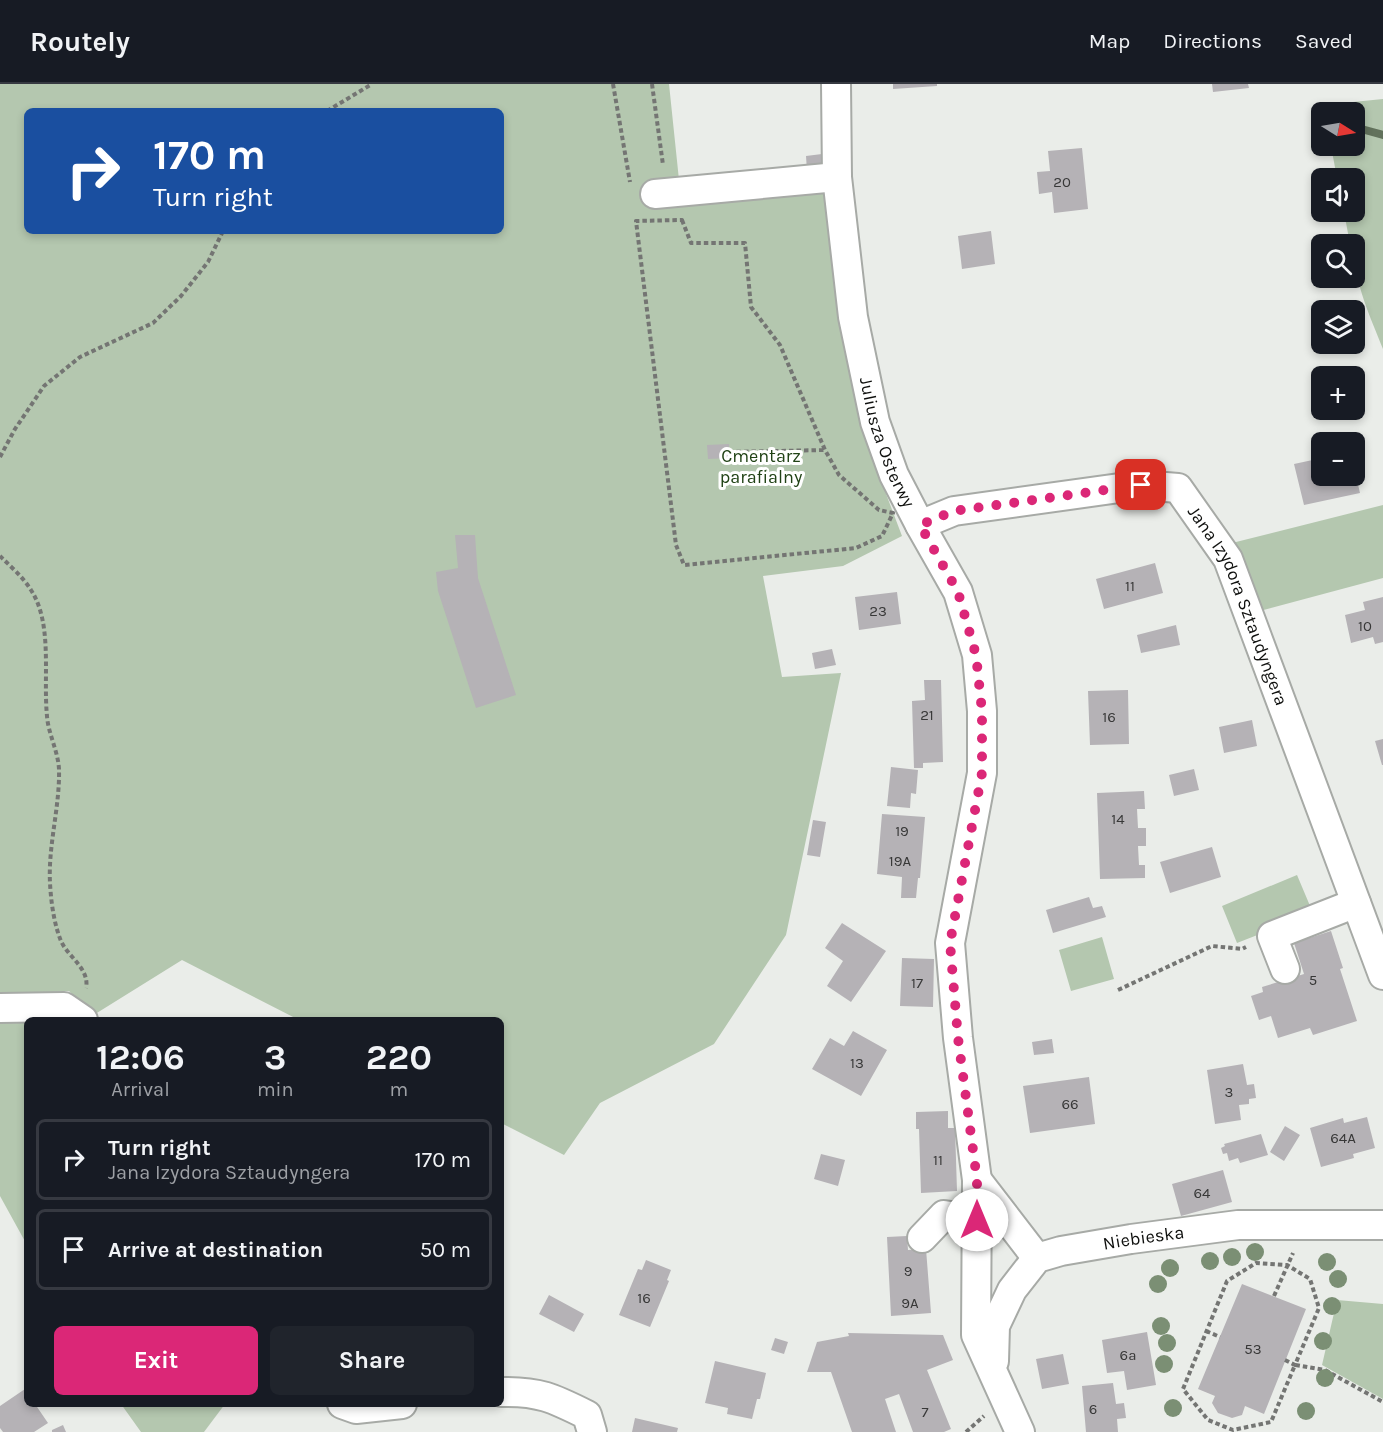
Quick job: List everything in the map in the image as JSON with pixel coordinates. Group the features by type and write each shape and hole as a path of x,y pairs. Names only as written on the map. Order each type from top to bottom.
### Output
{"street":[{"name":"Juliusza Osterwy","path":"836,84 837,177 853,317 875,422 894,474 958,592 976,655 982,711 982,773 950,943 958,1038 977,1180 976,1335 1020,1432"},
{"path":"661,193 837,177"},
{"name":"Jana Izydora Sztaudyngera","path":"920,525 954,511 1141,485 1178,488 1228,559 1383,975"},
{"path":"1285,969 1272,936 1356,903"},
{"path":"0,1008 64,1007 78,1017"},
{"name":"Juliusza Osterwy","path":"977,1180 1037,1258"},
{"path":"922,1239 944,1215 977,1220"},
{"name":"Niebieska","path":"1037,1258 1061,1251 1131,1239 1238,1225 1383,1225"},
{"path":"994,1378 995,1326 1011,1290 1037,1258"},
{"path":"504,1392 526,1391 554,1398 587,1415 592,1432"},
{"path":"350,1407 356,1409 374,1407"}],"path":[{"path":"332,108 372,84"},
{"path":"613,84 632,196 661,193 652,84"},
{"path":"682,220 691,243 745,243 751,307 780,345 825,450 839,475 879,510 893,513 882,536 856,549 684,565 676,545 636,221 682,220"},
{"path":"0,457 15,429 44,386 80,357 153,323 181,296 208,262 222,234"},
{"path":"729,452 825,450"},
{"path":"0,556 31,589 41,613 47,718 59,767 50,883 54,919 62,944 82,969 87,984 78,1017"},
{"path":"1118,990 1212,946 1242,949"},
{"path":"1274,1296 1296,1248"},
{"path":"1256,1263 1287,1265 1310,1279 1319,1308 1270,1422 1233,1430 1208,1420 1183,1389 1206,1331 1227,1281 1256,1263"},
{"path":"1206,1331 1220,1337"},
{"path":"1285,1360 1295,1365 1325,1370 1383,1402"}],"green space":[{"name":"Cmentarz parafialny","path":"0,84 669,84 679,180 828,191 852,364 866,441 902,536 843,566 763,576 782,677 841,673 786,935 714,1044 600,1103 564,1155 504,1125 504,1017 293,1017 182,960 92,1016 69,991 0,995"},
{"path":"1383,99 1383,349 1360,288 1365,288 1365,234 1348,234 1346,222 1365,222 1365,168 1335,168 1333,156 1365,156 1365,102 1353,102"},
{"path":"1383,505 1383,578 1256,612 1232,543"},
{"path":"1297,875 1313,913 1237,943 1222,906"},
{"path":"1102,937 1114,979 1071,991 1059,950"},
{"path":"0,1017 24,1020 24,1240 0,1196"},
{"path":"1337,1300 1383,1304 1383,1399 1322,1365"},
{"path":"123,1407 223,1407 204,1432 141,1432"}],"building":[{"path":"893,84 937,84 937,86 893,89"},
{"path":"1212,84 1248,84 1249,88 1213,92"},
{"path":"1082,148 1088,209 1054,213 1052,192 1039,194 1037,172 1050,171 1048,151"},
{"path":"822,154 822,170 807,171 806,156"},
{"path":"991,231 995,264 962,269 958,236"},
{"path":"729,444 730,458 708,459 707,445"},
{"path":"1311,460 1311,486 1358,486 1360,493 1304,505 1294,464"},
{"path":"455,535 475,535 478,578 516,695 476,708 438,591 436,572 458,568"},
{"path":"1155,563 1163,593 1104,609 1096,579"},
{"path":"897,592 901,624 859,630 855,597"},
{"path":"1383,597 1383,642 1375,644 1373,637 1351,643 1345,615 1365,610 1363,602"},
{"path":"1176,625 1180,645 1141,653 1137,635"},
{"path":"832,649 836,665 815,669 812,653"},
{"path":"924,680 941,680 943,762 923,763 923,768 914,768 912,701 925,700"},
{"path":"1128,690 1129,744 1090,745 1088,691"},
{"path":"1252,720 1257,746 1224,753 1219,727"},
{"path":"1383,739 1383,765 1382,765 1375,741"},
{"path":"891,767 918,770 916,794 911,793 910,808 887,806"},
{"path":"1194,769 1199,790 1174,796 1169,775"},
{"path":"1144,791 1145,809 1137,809 1138,828 1146,828 1146,846 1138,846 1139,865 1145,865 1145,878 1100,879 1097,793"},
{"path":"882,814 925,817 916,898 901,898 902,877 877,874"},
{"path":"813,820 826,822 820,857 807,855"},
{"path":"1212,847 1221,877 1170,893 1160,862"},
{"path":"1089,897 1093,908 1102,906 1106,917 1053,933 1046,910"},
{"path":"842,923 886,951 851,1002 827,986 843,961 825,948"},
{"path":"1331,931 1343,968 1340,969 1357,1021 1313,1035 1310,1028 1278,1038 1271,1016 1259,1020 1251,996 1263,992 1262,987 1304,974 1294,943"},
{"path":"902,958 934,959 933,1007 900,1006"},
{"path":"853,1031 887,1050 861,1096 812,1069 830,1038 844,1046"},
{"path":"1052,1039 1054,1053 1034,1055 1032,1042"},
{"path":"1243,1064 1247,1085 1254,1084 1256,1098 1249,1099 1249,1104 1239,1105 1241,1120 1215,1124 1207,1070"},
{"path":"1089,1077 1095,1124 1030,1133 1023,1086"},
{"path":"948,1111 948,1128 955,1128 957,1191 921,1193 919,1129 916,1129 916,1112"},
{"path":"1367,1117 1375,1148 1353,1154 1354,1158 1321,1167 1310,1128 1343,1118 1344,1123"},
{"path":"1285,1126 1300,1135 1284,1161 1270,1152"},
{"path":"1261,1134 1268,1155 1240,1163 1238,1158 1229,1161 1227,1153 1223,1154 1221,1148 1225,1146 1224,1144"},
{"path":"821,1154 845,1160 838,1186 814,1179"},
{"path":"1223,1170 1232,1202 1181,1216 1172,1184"},
{"path":"907,1236 908,1250 926,1249 931,1313 891,1316 887,1237"},
{"path":"646,1260 671,1270 667,1280 669,1281 650,1327 619,1315 638,1269 642,1270"},
{"path":"1242,1284 1306,1309 1264,1414 1245,1406 1242,1415 1232,1418 1218,1413 1212,1403 1215,1396 1198,1389"},
{"path":"549,1295 584,1314 574,1332 539,1314"},
{"path":"1147,1332 1156,1385 1127,1390 1124,1371 1107,1373 1102,1340"},
{"path":"848,1333 943,1335 953,1360 927,1370 951,1429 944,1432 913,1432 899,1394 885,1399 896,1432 852,1432 831,1372 807,1372 817,1342 849,1336"},
{"path":"775,1338 788,1342 784,1354 771,1350"},
{"path":"1063,1354 1069,1384 1042,1389 1036,1359"},
{"path":"715,1361 766,1373 760,1399 757,1399 752,1419 727,1414 728,1408 705,1403"},
{"path":"1113,1383 1116,1404 1124,1403 1126,1418 1117,1419 1118,1432 1086,1432 1082,1386"},
{"path":"24,1390 24,1407 37,1407 48,1423 34,1432 3,1432 0,1428 0,1406"},
{"path":"635,1418 678,1428 677,1432 632,1432"},
{"path":"63,1425 66,1432 52,1432 52,1430"}],"waterway":[{"path":"1365,130 1383,135"}],"route":[{"path":"977,1220 977,1180 958,1038 950,943 982,773 982,711 976,655 958,592 920,525 954,511 1141,485"}]}
